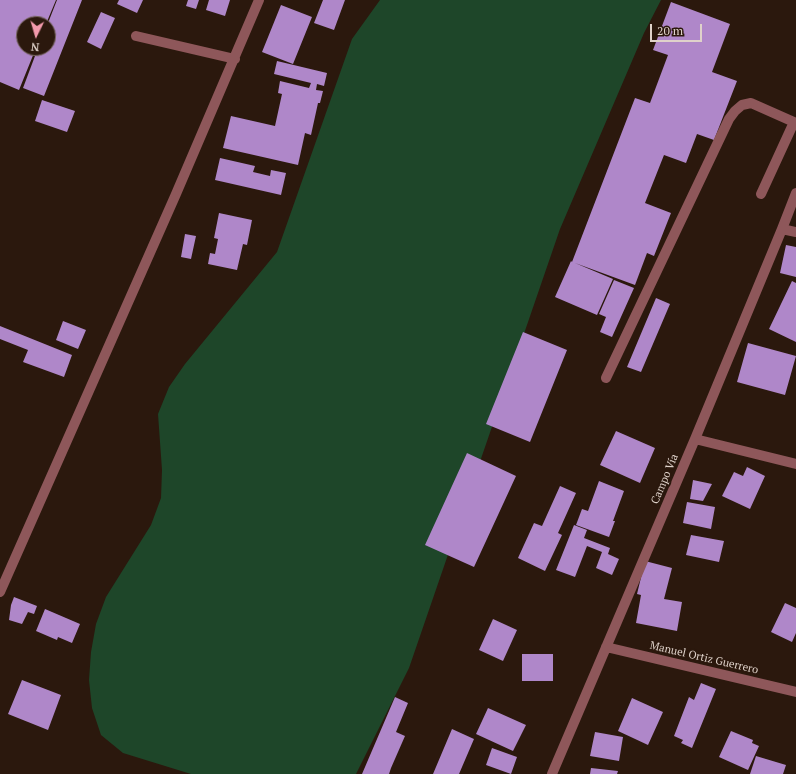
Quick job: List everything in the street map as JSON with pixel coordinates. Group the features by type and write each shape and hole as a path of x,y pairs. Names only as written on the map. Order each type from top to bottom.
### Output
{"street":[{"path":"0,592 259,0"},
{"path":"136,36 234,59"},
{"path":"606,378 729,119 742,105 751,103 795,122 761,194"},
{"name":"Campo Vía","path":"552,774 695,439 796,193"},
{"path":"782,229 796,232"},
{"path":"695,439 796,464"},
{"name":"Manuel Ortiz Guerrero","path":"606,647 796,692"}],"green space":[{"path":"380,0 661,0 644,33 560,229 409,668 356,774 191,774 123,753 101,735 92,708 89,680 91,652 96,624 106,597 151,525 161,498 162,470 158,414 169,387 185,364 277,252 352,39"}],"building":[{"path":"0,0 56,0 49,16 16,16 16,56 33,56 19,90 0,82"},
{"path":"57,0 82,0 44,96 23,88 35,56 56,56 56,16 51,16"},
{"path":"119,0 143,0 137,13 117,4"},
{"path":"188,0 199,0 196,9 186,6"},
{"path":"209,0 230,0 225,16 206,10"},
{"path":"323,0 345,0 334,30 314,23"},
{"path":"671,2 730,24 712,72 737,81 714,140 697,134 686,163 664,155 645,203 671,213 654,256 647,253 635,285 575,263 613,279 597,315 555,297 571,261 572,262 635,98 650,103 668,55 653,50"},
{"path":"281,5 312,17 293,64 262,52"},
{"path":"101,12 115,18 101,49 87,42"},
{"path":"277,61 327,73 324,86 317,84 316,90 323,91 320,103 318,103 311,135 305,133 298,165 223,148 231,116 275,126 282,94 278,93 280,81 309,88 311,83 274,74"},
{"path":"42,100 75,111 67,132 35,121"},
{"path":"220,158 255,166 253,172 270,176 271,170 286,173 281,195 215,180"},
{"path":"219,213 252,220 247,245 243,244 237,270 208,264 210,253 215,254 218,239 214,238"},
{"path":"185,234 196,236 191,259 181,257"},
{"path":"786,245 796,247 796,277 780,273"},
{"path":"614,280 634,288 612,337 600,332 606,317 599,314"},
{"path":"792,281 796,283 796,342 769,329"},
{"path":"656,298 670,304 641,372 627,367"},
{"path":"63,321 86,330 78,349 56,340"},
{"path":"0,326 72,355 64,377 23,362 28,350 0,339"},
{"path":"523,332 567,350 530,442 486,424"},
{"path":"748,343 796,356 785,395 737,382"},
{"path":"616,431 655,448 640,483 600,465"},
{"path":"467,453 516,476 474,567 425,545"},
{"path":"747,467 765,476 750,509 722,496 734,472 743,476"},
{"path":"693,480 712,484 703,501 690,499"},
{"path":"599,481 624,491 609,537 576,525 582,509 588,511"},
{"path":"560,486 576,493 558,533 562,535 545,571 518,558 534,523 542,526"},
{"path":"687,502 715,507 711,529 683,523"},
{"path":"574,525 587,530 584,538 610,548 608,554 619,559 612,575 596,568 602,552 587,546 575,577 556,570"},
{"path":"691,535 724,541 719,562 686,555"},
{"path":"645,561 672,568 664,599 682,602 677,631 636,623 641,595 637,594"},
{"path":"14,597 37,606 34,614 28,612 22,624 9,620 11,605"},
{"path":"785,603 796,608 796,633 792,642 771,632"},
{"path":"45,609 80,624 72,643 58,637 57,640 36,631"},
{"path":"493,619 517,630 503,661 479,650"},
{"path":"522,654 553,654 553,681 522,681"},
{"path":"22,680 61,695 48,730 8,714"},
{"path":"701,683 716,689 692,748 681,743 683,740 674,736 689,697 694,700"},
{"path":"395,697 408,703 396,732 405,736 389,774 362,774"},
{"path":"632,698 663,712 648,745 618,731"},
{"path":"488,708 526,725 513,751 476,734"},
{"path":"452,729 474,739 459,774 433,774"},
{"path":"731,731 753,740 752,743 759,746 748,770 719,757"},
{"path":"595,732 623,737 619,761 590,756"},
{"path":"492,748 517,757 511,774 486,765"},
{"path":"756,756 786,765 783,774 750,774"},
{"path":"591,768 618,771 617,774 590,774"}]}
